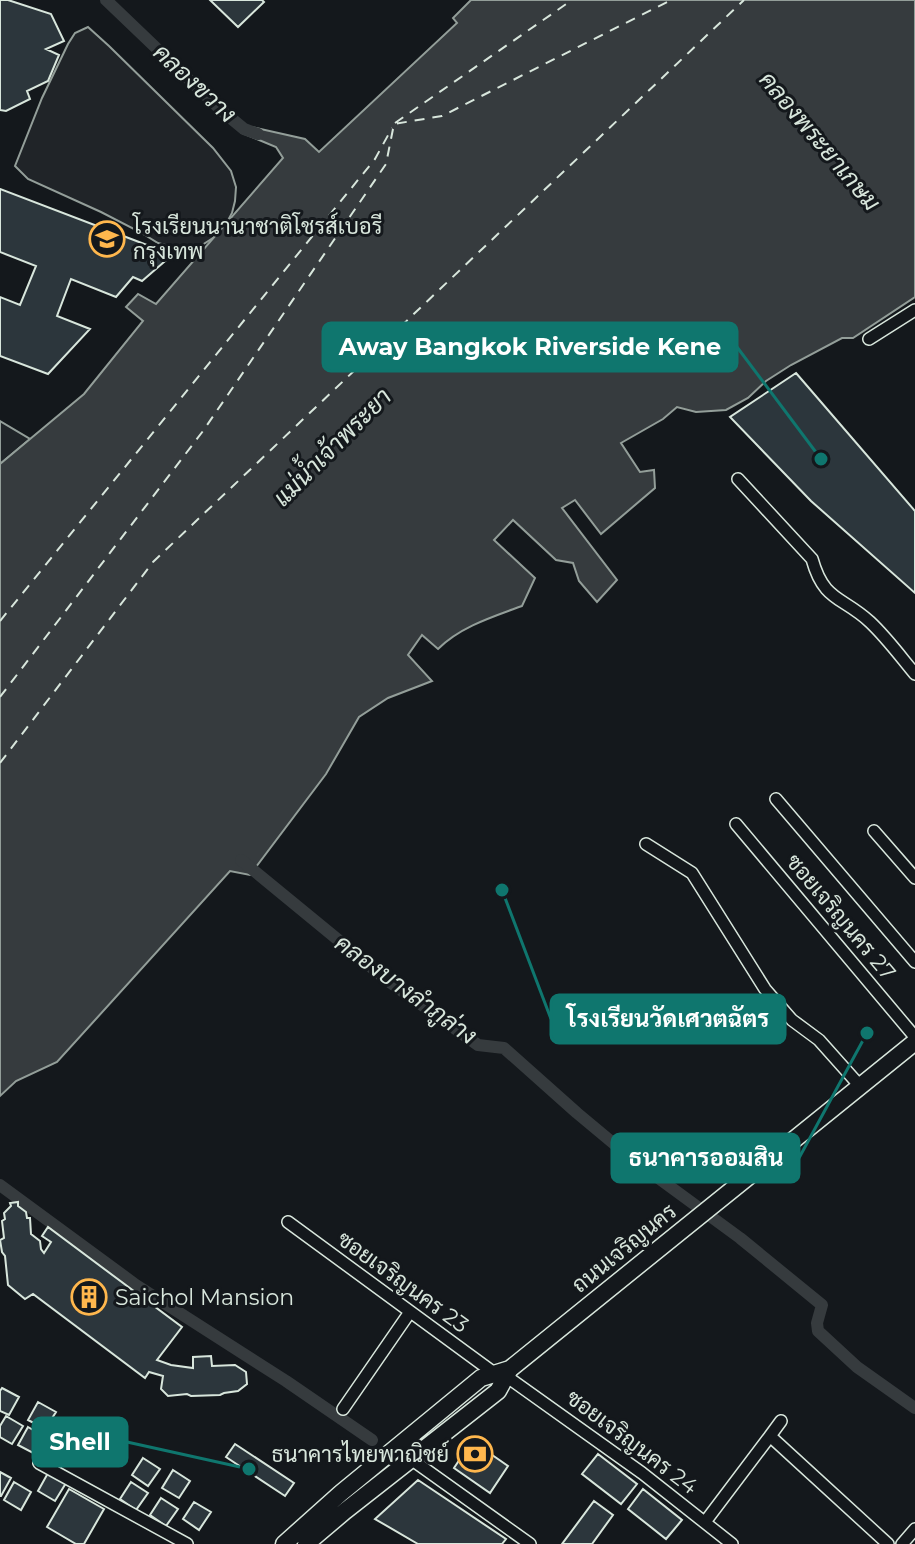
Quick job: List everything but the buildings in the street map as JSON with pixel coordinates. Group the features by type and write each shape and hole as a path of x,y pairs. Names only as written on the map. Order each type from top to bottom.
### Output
{"main road":[{"name":"ถนนเจริญนคร","path":"284,1544 481,1378 503,1373 915,1040"},
{"name":"ถนนเจริญนคร","path":"306,1544 498,1391 503,1373"}],"street":[{"path":"869,339 913,316"},
{"path":"738,479 812,559 825,590 857,610 915,674"},
{"path":"776,799 915,962"},
{"name":"ซอยเจริญนคร 27","path":"736,824 915,1040"},
{"path":"874,831 915,878"},
{"path":"646,844 692,873 765,989 792,1020 819,1040 860,1086"},
{"name":"ซอยเจริญนคร 23","path":"288,1222 410,1312 503,1373"},
{"path":"343,1409 410,1312"},
{"name":"ซอยเจริญนคร 24","path":"503,1373 642,1473 732,1544"},
{"path":"705,1522 781,1421"},
{"path":"56,1430 39,1463 187,1544"},
{"path":"770,1436 888,1544"},
{"path":"411,1459 530,1544"},
{"path":"902,1544 915,1529"}],"shaded area":[{"path":"88,27 213,148 231,171 236,187 232,213 216,236 202,245 180,249 158,243 101,212 28,179 15,166 68,44 75,33"},
{"path":"0,421 30,439 0,464"}],"water":[{"path":"471,0 915,0 915,297 853,338 842,338 791,365 766,381 748,398 726,410 696,412 677,407 663,419 621,443 640,472 654,470 655,488 601,534 575,500 562,508 617,580 597,602 579,581 573,563 556,560 513,520 494,540 535,578 522,606 466,629 438,649 422,635 408,655 432,681 388,698 359,717 326,774 250,875 230,871 57,1062 16,1081 0,1096 0,464 84,394 143,321 126,307 138,294 156,304 283,158 276,147 242,133 247,126 305,139 319,152 457,23 453,18"}],"waterway":[{"name":"คลองขวาง","path":"106,0 221,110 244,129 258,134"},
{"name":"คลองบางลำภูล่าง","path":"241,860 387,980 478,1045 504,1048 631,1158 740,1238 822,1305 818,1331 857,1367 915,1408"},
{"path":"0,1185 136,1285 372,1440"}],"ferry route":[{"path":"395,123 572,0"},
{"path":"0,697 203,431 386,164 394,124 442,116 671,0"},
{"path":"0,763 153,562 744,0"},
{"path":"0,621 375,159 392,128"}],"place":[{"name":"โรงเรียนนานาชาติโชรส์เบอรี กรุงเทพ","path":"107,239"},
{"name":"Away Bangkok Riverside Kene","path":"821,459"},
{"name":"โรงเรียนวัดเศวตฉัตร","path":"502,890"},
{"name":"ธนาคารออมสิน","path":"867,1033"},
{"name":"Saichol Mansion","path":"89,1297"},
{"name":"ธนาคารไทยพาณิชย์","path":"475,1454"},
{"name":"Shell","path":"249,1469"}],"water label":[{"name":"คลองพระยาเกษม","path":"820,141"},
{"name":"แม่น้ำเจ้าพระยา","path":"332,447"}]}
